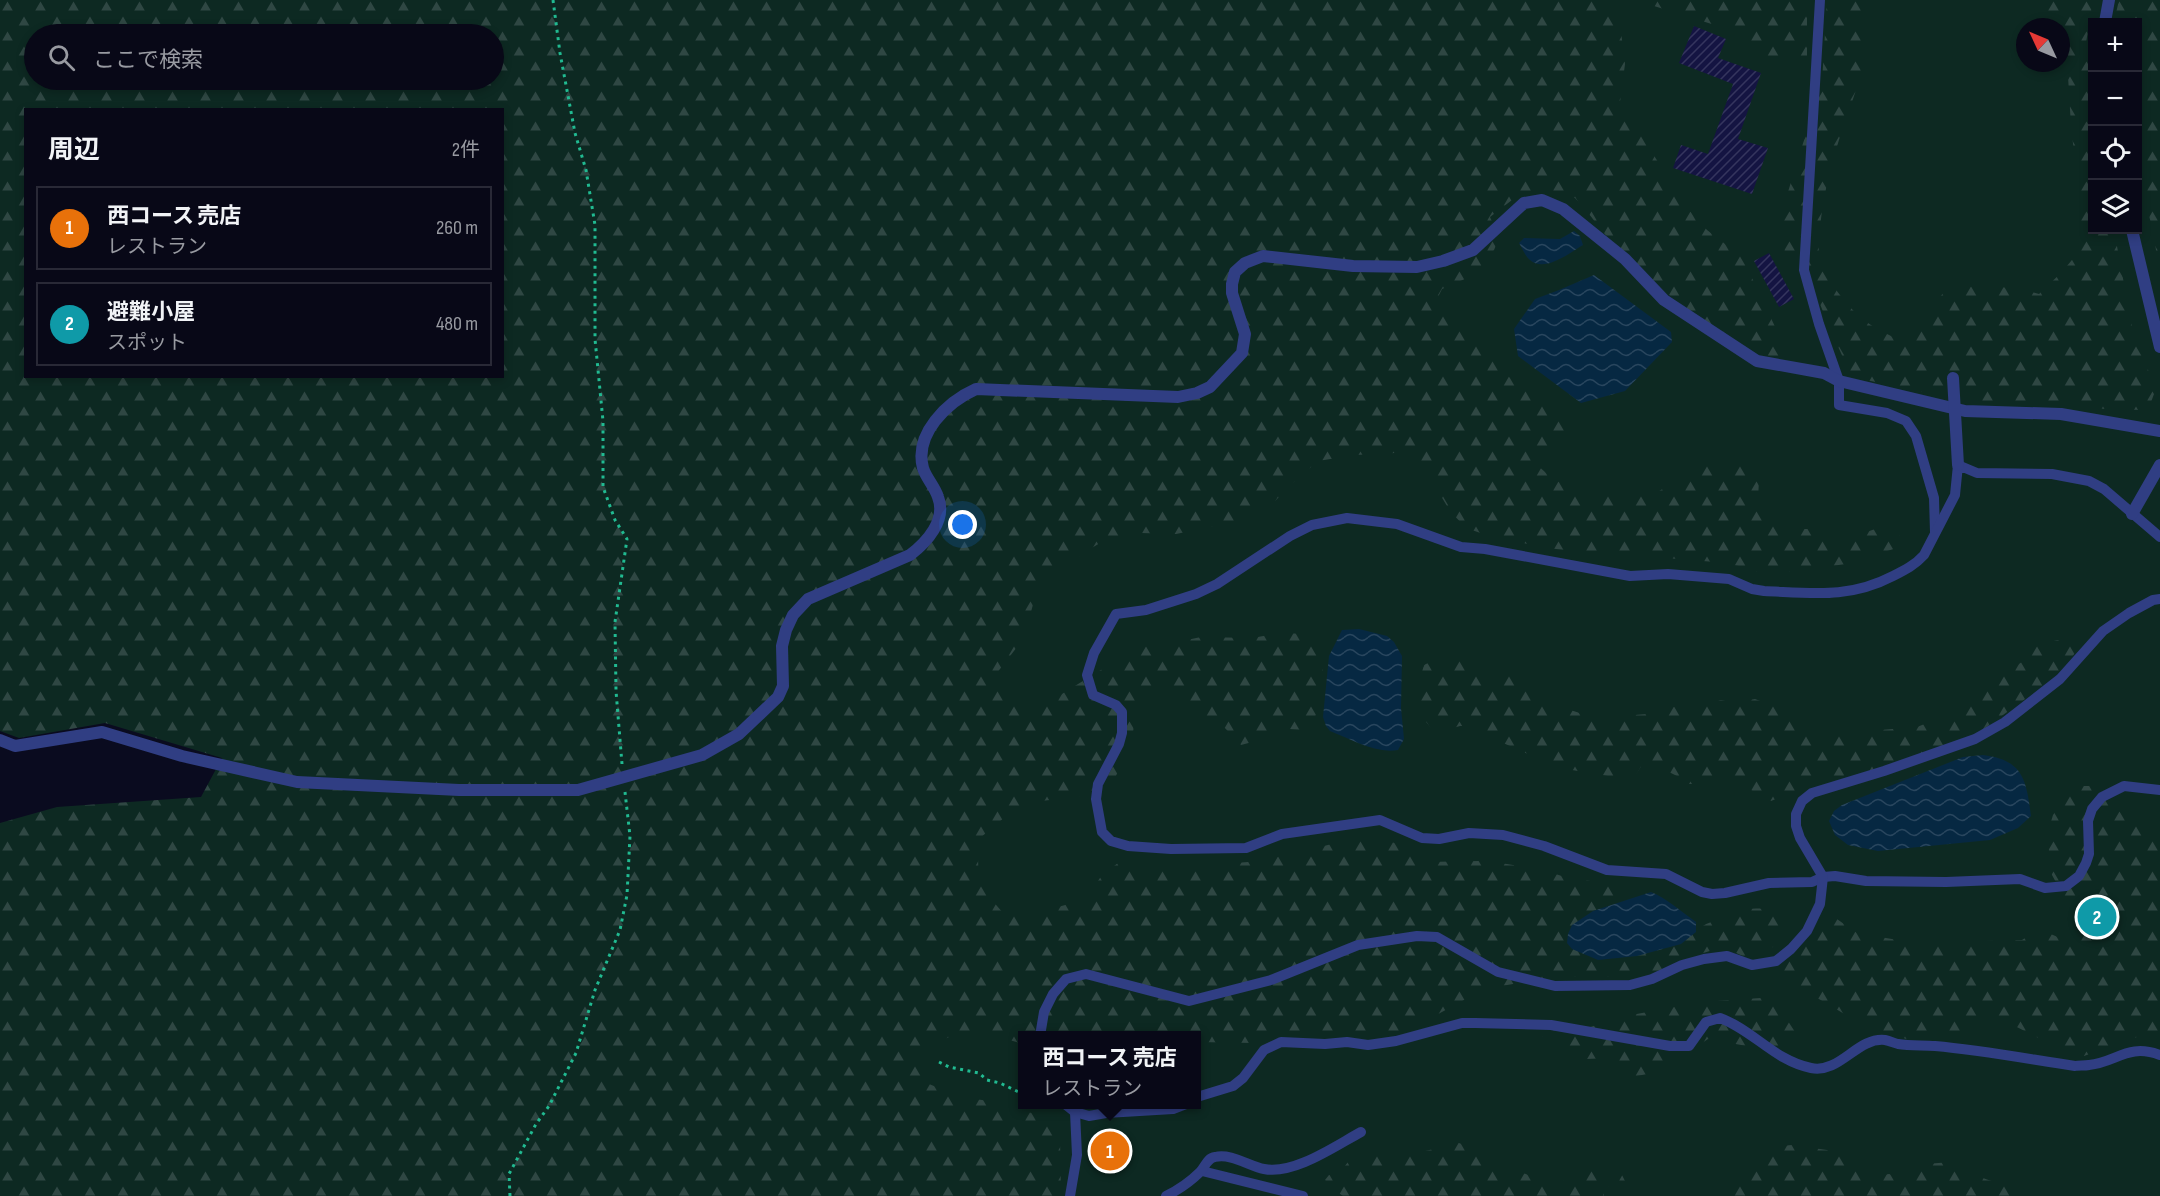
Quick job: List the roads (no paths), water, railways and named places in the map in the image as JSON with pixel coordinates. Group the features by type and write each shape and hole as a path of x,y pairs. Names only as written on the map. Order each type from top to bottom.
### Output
{"street":[{"path":"2106,18 2109,0"},
{"path":"0,740 15,746 102,732 182,756 297,782 459,790 578,790 702,754 739,734 778,697 783,686 782,646 786,630 799,606 808,599 910,555 931,534 940,512 938,495 924,470 921,455 925,437 932,426 954,403 976,389 1178,397 1197,393 1210,387 1242,354 1245,334 1232,294 1232,284 1235,272 1245,263 1263,256 1353,266 1418,267 1473,250 1524,203 1542,200 1563,209 1624,259 1664,300 1757,361 1824,373 1839,381 1965,411 2061,414 2160,431"},
{"path":"2133,234 2160,347"},
{"path":"1953,378 1958,465"},
{"path":"2132,514 2160,465"}],"lane":[{"path":"1820,0 1804,270 1818,324 1839,381 1839,405 1897,416 1906,421 1916,436 1934,498 1935,536"},
{"path":"1116,614 1124,611 1146,610 1196,594 1217,584 1290,536 1312,525 1347,518 1397,524 1461,547 1485,549 1630,576 1668,574 1729,579 1752,589 1764,591 1842,594 1867,589 1917,563 1935,536 1955,495 1958,465 1977,473 2052,474 2089,481 2104,489 2160,537"},
{"path":"1041,1031 1044,1012 1053,994 1066,979 1086,974 1189,1001 1271,980 1358,945 1417,936 1437,937 1498,972 1555,986 1630,985 1652,979 1682,965 1727,956 1752,966 1776,961 1791,949 1807,931 1820,904 1823,877 1800,838 1796,826 1796,814 1802,801 1812,793 1975,739 2006,722 2060,679 2103,631 2129,613 2153,600 2160,600"},
{"path":"1117,601 1116,614 1094,653 1087,675 1094,695 1116,705 1122,712 1122,733 1119,744 1098,784 1096,799 1102,832 1111,841 1128,846 1154,849 1246,848 1282,834 1380,820 1422,838 1439,839 1469,833 1503,835 1544,846 1596,867 1621,872 1666,874 1702,892 1712,894 1768,883 1812,882 1823,877 1835,876 1865,886 1946,882 2008,883 2026,880 2043,892 2066,886 2079,876 2089,854 2088,821 2092,809 2102,797 2124,786 2160,790"},
{"path":"1201,1095 1233,1086 1243,1078 1264,1050 1281,1042 1325,1044 1347,1042 1368,1045 1396,1041 1462,1023 1551,1025 1683,1047 1689,1046 1706,1022 1720,1018 1748,1031 1778,1055 1810,1068 1820,1069 1831,1066 1866,1044 1887,1040 1895,1044 1935,1046 2074,1066 2091,1065 2124,1053 2148,1051 2160,1055"},
{"path":"1071,1109 1089,1116 1173,1109"},
{"path":"1070,1196 1077,1155 1075,1112"},
{"path":"1166,1196 1202,1171 1206,1162 1214,1157 1225,1156 1265,1169 1280,1171 1316,1156 1361,1132"},
{"path":"1202,1171 1303,1196"}],"water":[{"path":"1574,231 1580,236 1583,245 1549,263 1542,264 1530,260 1519,243 1524,238 1560,239"},
{"path":"1594,275 1671,332 1672,342 1625,391 1581,403 1518,356 1514,329 1535,299"},
{"path":"1359,629 1387,636 1394,642 1402,656 1401,708 1404,739 1398,750 1372,748 1330,731 1323,717 1329,656 1342,630"},
{"path":"1983,755 2007,761 2020,774 2024,782 2031,816 2018,828 1990,840 1878,851 1848,845 1835,835 1829,821 1834,811 1842,805 1963,757"},
{"path":"1651,892 1668,901 1696,922 1696,932 1681,944 1637,956 1598,960 1572,949 1567,943 1572,925 1593,911"}],"place":[{"name":"避難小屋","path":"2097,917"},
{"name":"西コース 売店","path":"1110,1151"}]}
